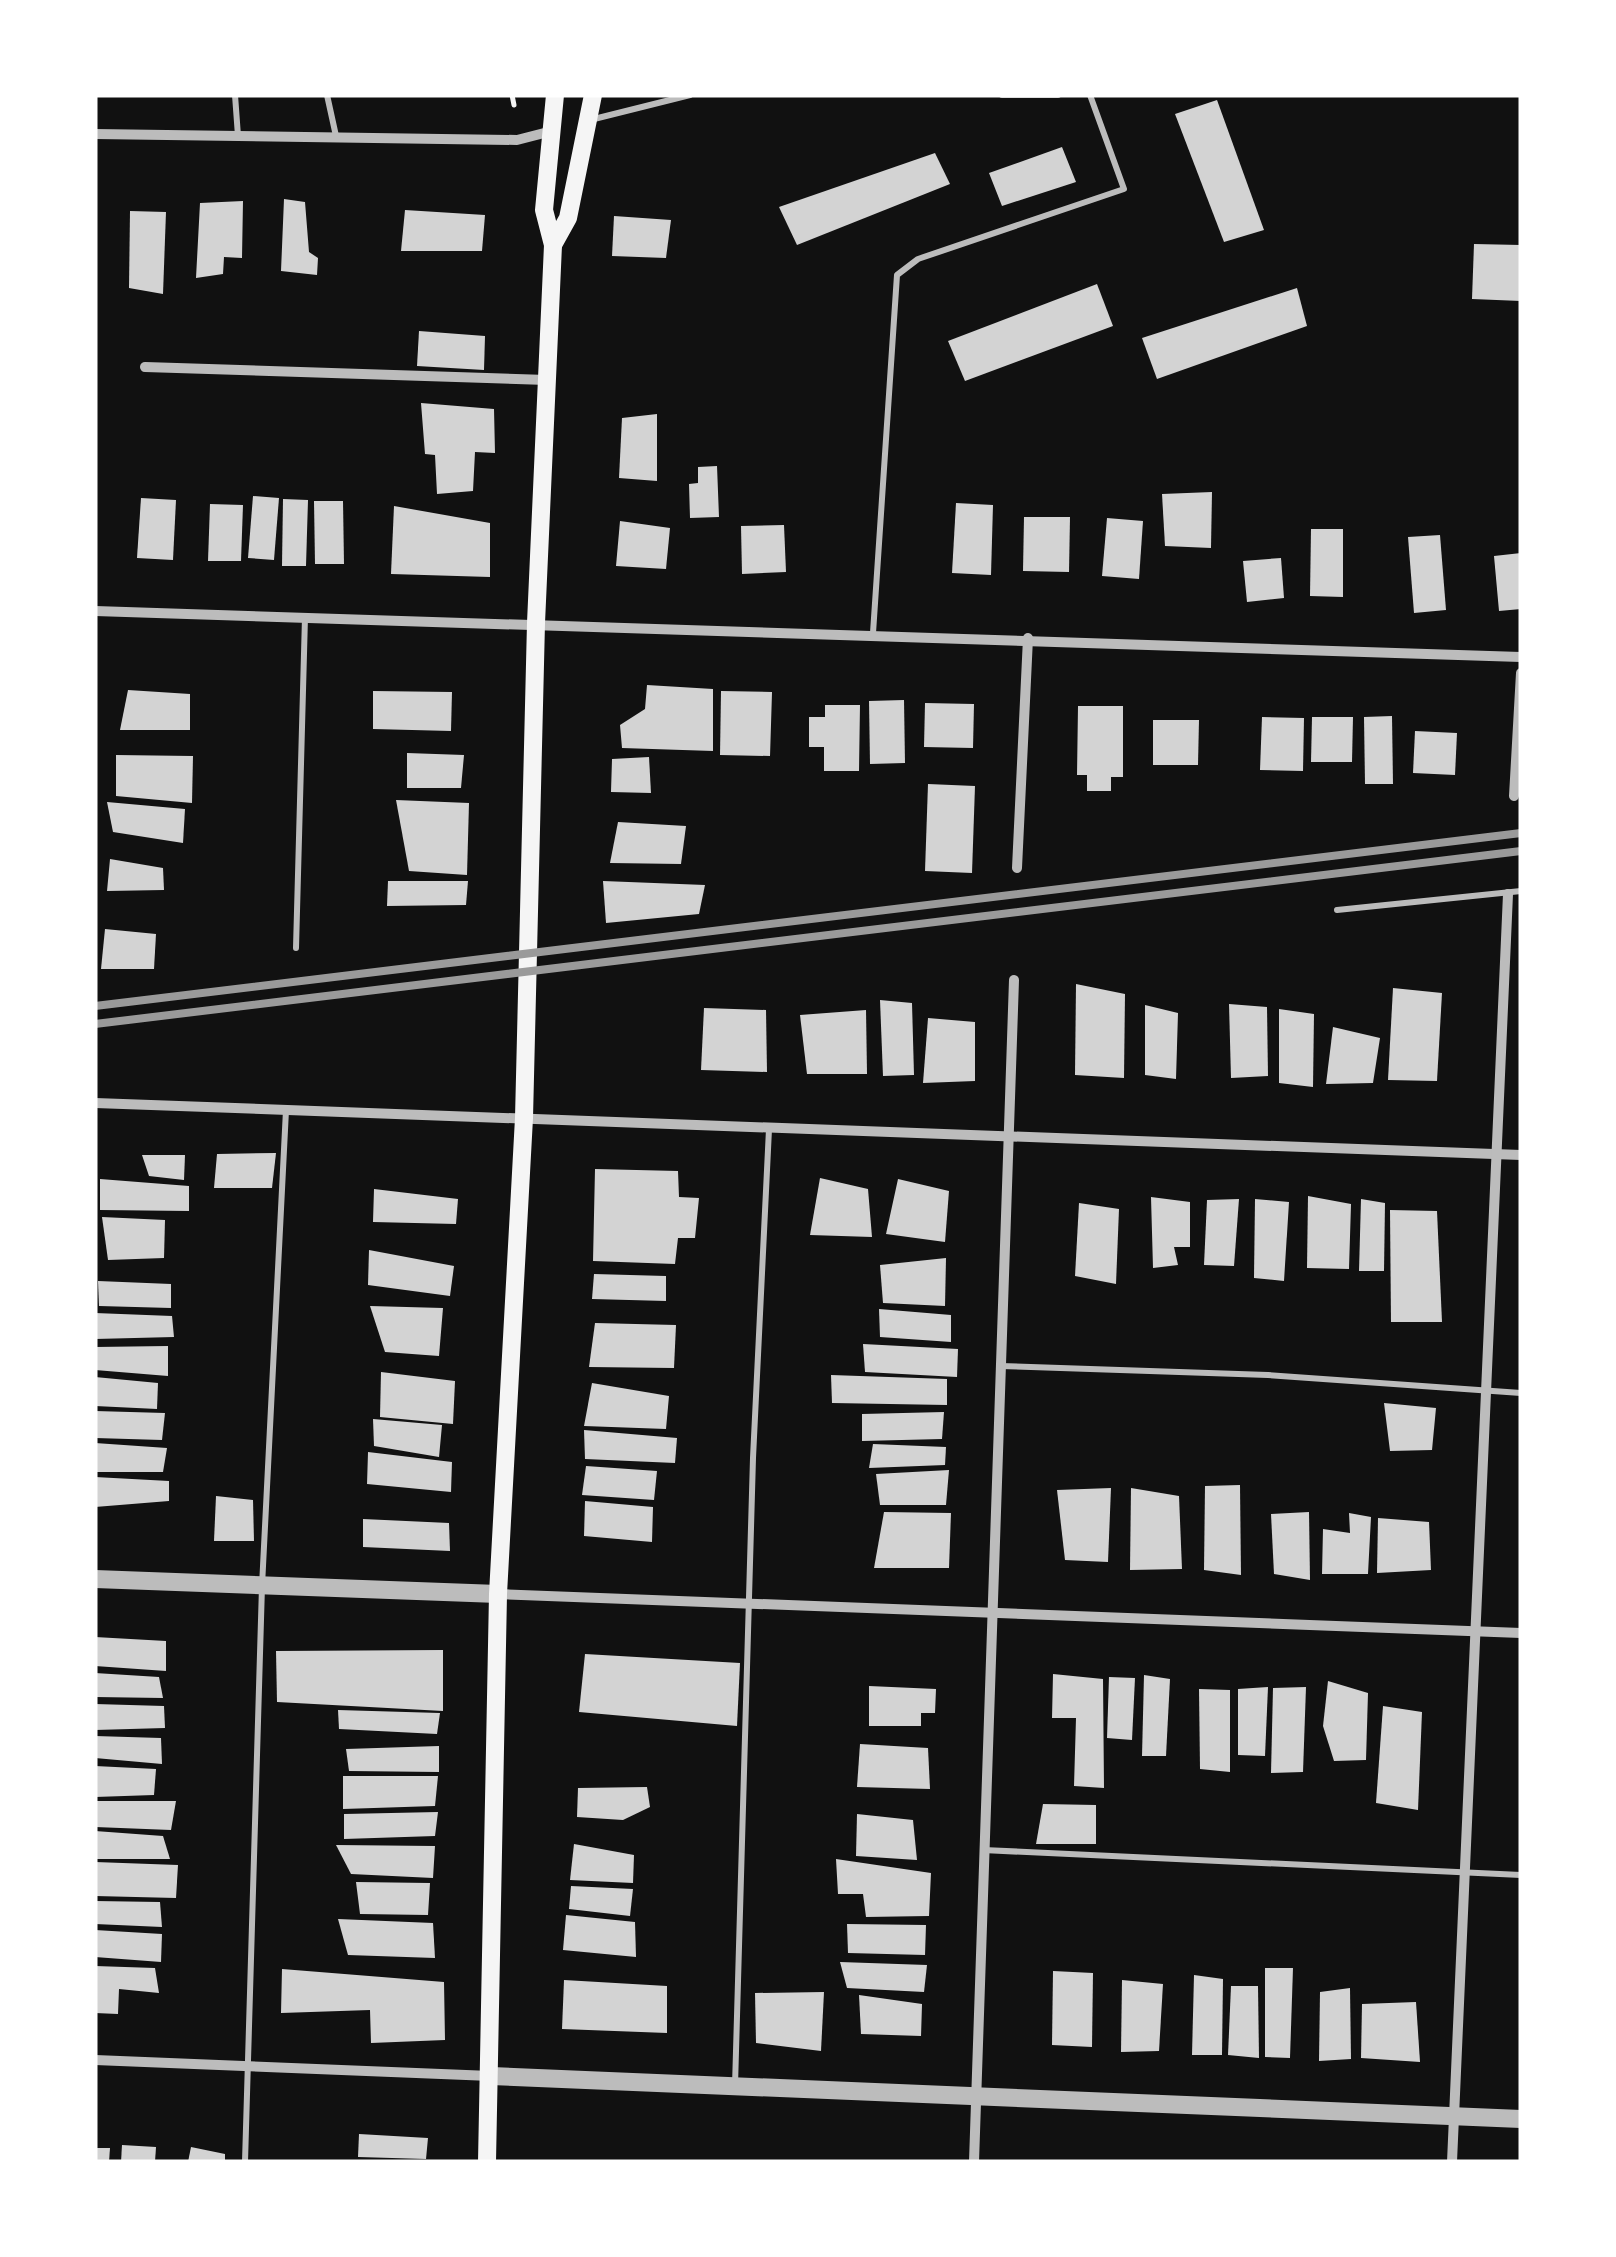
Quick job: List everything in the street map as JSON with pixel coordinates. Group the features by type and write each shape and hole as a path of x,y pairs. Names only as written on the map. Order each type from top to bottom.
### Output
{"main road":[{"path":"487,2162 498,1594 524,1118 536,623 553,245 544,210 555,95"},
{"path":"553,245 568,218 593,95"}],"street":[{"path":"95,134 517,140 552,131"},
{"path":"145,367 547,380"},
{"path":"95,611 1521,656"},
{"path":"1017,868 1028,638"},
{"path":"1514,796 1521,673"},
{"path":"1452,2162 1493,1153 1508,894"},
{"path":"974,2162 1014,980"},
{"path":"95,1103 1521,1155"},
{"path":"95,1580 1521,1633"},
{"path":"95,2060 1521,2119"}],"lane":[{"path":"235,95 238,136"},
{"path":"327,95 337,138"},
{"path":"590,120 690,95"},
{"path":"1002,95 1058,95"},
{"path":"873,633 898,275 918,260 1124,188 1090,95"},
{"path":"296,948 305,617"},
{"path":"1337,910 1521,892"},
{"path":"245,2162 262,1586 286,1110"},
{"path":"735,2086 749,1604 769,1128"},
{"path":"999,1366 1268,1374 1521,1394"},
{"path":"983,1850 1521,1875"}],"path":[{"path":"512,95 514,105"}],"building":[{"path":"1217,100 1264,230 1224,242 1175,114"},
{"path":"1062,147 1076,182 1002,206 989,173"},
{"path":"935,153 950,184 797,245 779,207"},
{"path":"284,199 305,202 309,252 318,258 317,275 281,271"},
{"path":"243,201 242,258 224,257 223,274 196,278 200,203"},
{"path":"405,210 485,215 482,251 401,251"},
{"path":"130,211 166,212 163,294 129,288"},
{"path":"614,216 671,220 666,258 612,256"},
{"path":"1474,244 1521,245 1521,301 1472,299"},
{"path":"1097,284 1113,326 965,381 948,341"},
{"path":"1297,288 1307,326 1157,379 1142,338"},
{"path":"419,331 485,336 484,370 417,366"},
{"path":"421,403 494,409 495,453 475,452 473,491 437,494 435,455 425,454"},
{"path":"657,414 657,481 619,478 622,418"},
{"path":"717,466 719,517 690,518 689,484 698,483 698,467"},
{"path":"1212,492 1211,548 1165,546 1162,494"},
{"path":"253,496 279,498 274,560 248,558"},
{"path":"141,498 176,500 173,560 137,558"},
{"path":"283,499 308,500 306,566 282,566"},
{"path":"314,501 343,501 344,564 315,564"},
{"path":"956,503 993,505 991,575 952,573"},
{"path":"210,504 243,505 241,561 208,561"},
{"path":"394,506 490,523 490,577 391,574"},
{"path":"1024,517 1070,517 1069,572 1023,571"},
{"path":"1107,518 1143,521 1139,579 1102,576"},
{"path":"620,521 670,528 666,569 616,566"},
{"path":"784,525 786,572 742,574 741,526"},
{"path":"1311,529 1343,529 1343,597 1310,596"},
{"path":"1440,535 1446,610 1414,613 1408,537"},
{"path":"1521,553 1521,609 1499,611 1494,556"},
{"path":"1281,558 1284,598 1247,602 1243,561"},
{"path":"647,685 713,689 713,751 622,748 620,725 645,709"},
{"path":"128,690 190,694 190,730 120,730"},
{"path":"373,691 452,692 451,731 373,729"},
{"path":"721,691 772,692 770,756 720,755"},
{"path":"904,700 905,763 870,764 869,701"},
{"path":"925,703 974,704 973,748 924,747"},
{"path":"825,705 860,705 859,771 824,771 824,747 809,747 809,717 825,717"},
{"path":"1078,706 1123,706 1123,777 1111,777 1111,791 1087,791 1087,775 1077,775"},
{"path":"1392,716 1393,784 1365,784 1364,717"},
{"path":"1262,717 1304,718 1303,771 1260,770"},
{"path":"1312,717 1353,717 1352,762 1311,762"},
{"path":"1153,720 1199,720 1198,765 1153,765"},
{"path":"1415,731 1457,733 1455,775 1413,773"},
{"path":"407,753 464,755 461,788 407,788"},
{"path":"116,755 193,756 192,803 116,796"},
{"path":"649,757 651,793 611,792 612,759"},
{"path":"928,784 975,786 972,873 925,871"},
{"path":"396,800 469,803 467,875 409,871"},
{"path":"107,802 185,809 183,843 113,832"},
{"path":"618,822 686,826 681,864 610,863"},
{"path":"110,859 163,868 164,890 107,891"},
{"path":"388,881 468,881 466,905 387,906"},
{"path":"603,881 705,885 699,914 606,923"},
{"path":"105,929 156,934 154,969 101,969"},
{"path":"1076,984 1125,994 1124,1078 1075,1075"},
{"path":"1393,988 1442,993 1437,1081 1388,1080"},
{"path":"880,1000 912,1003 914,1075 883,1076"},
{"path":"1229,1004 1267,1007 1268,1076 1231,1078"},
{"path":"1145,1005 1178,1013 1176,1079 1145,1075"},
{"path":"704,1008 766,1010 767,1072 701,1070"},
{"path":"1279,1009 1314,1014 1313,1087 1279,1083"},
{"path":"866,1010 867,1074 807,1074 800,1015"},
{"path":"928,1018 975,1022 975,1081 923,1083"},
{"path":"1333,1027 1380,1038 1373,1083 1326,1084"},
{"path":"276,1153 272,1188 214,1188 217,1154"},
{"path":"142,1155 185,1155 184,1180 149,1176"},
{"path":"595,1169 678,1171 679,1197 699,1198 695,1238 678,1238 675,1264 593,1261"},
{"path":"820,1178 868,1189 872,1237 810,1235"},
{"path":"100,1179 189,1186 189,1211 100,1210"},
{"path":"898,1179 949,1191 945,1242 886,1234"},
{"path":"374,1189 458,1199 456,1224 373,1222"},
{"path":"1308,1196 1351,1204 1349,1269 1307,1268"},
{"path":"1151,1197 1190,1202 1190,1247 1174,1247 1178,1265 1153,1268"},
{"path":"1239,1199 1234,1266 1204,1265 1207,1200"},
{"path":"1255,1199 1289,1202 1284,1281 1254,1278"},
{"path":"1361,1199 1385,1203 1384,1271 1359,1271"},
{"path":"1079,1203 1119,1209 1116,1284 1075,1276"},
{"path":"1390,1210 1437,1211 1442,1322 1391,1322"},
{"path":"102,1217 165,1220 164,1258 108,1260"},
{"path":"369,1250 454,1266 450,1296 368,1285"},
{"path":"946,1258 945,1306 883,1303 880,1265"},
{"path":"594,1274 666,1276 666,1301 592,1299"},
{"path":"98,1281 171,1284 171,1308 99,1306"},
{"path":"370,1306 443,1308 439,1356 385,1352"},
{"path":"879,1309 951,1315 951,1342 880,1337"},
{"path":"95,1313 172,1316 174,1337 95,1339"},
{"path":"595,1323 676,1325 674,1368 589,1367"},
{"path":"863,1344 958,1349 957,1377 865,1372"},
{"path":"168,1346 168,1376 95,1370 95,1347"},
{"path":"381,1372 455,1381 453,1424 380,1417"},
{"path":"831,1375 947,1379 947,1405 832,1403"},
{"path":"95,1377 158,1383 157,1409 95,1406"},
{"path":"592,1383 669,1396 666,1429 584,1426"},
{"path":"1384,1403 1436,1408 1432,1450 1390,1451"},
{"path":"95,1411 165,1413 162,1440 95,1438"},
{"path":"944,1412 942,1439 862,1441 862,1414"},
{"path":"373,1419 442,1425 439,1457 374,1446"},
{"path":"584,1430 677,1438 675,1463 585,1459"},
{"path":"95,1443 167,1448 163,1472 95,1472"},
{"path":"873,1444 946,1447 945,1465 869,1468"},
{"path":"368,1452 452,1462 451,1492 367,1484"},
{"path":"586,1466 657,1471 654,1500 582,1495"},
{"path":"949,1470 946,1505 880,1505 876,1474"},
{"path":"95,1477 169,1481 169,1501 95,1507"},
{"path":"1240,1485 1241,1575 1204,1570 1205,1486"},
{"path":"1111,1488 1108,1562 1065,1560 1057,1490"},
{"path":"1131,1488 1179,1496 1182,1569 1130,1570"},
{"path":"216,1496 253,1500 254,1541 214,1541"},
{"path":"585,1501 653,1507 652,1542 584,1536"},
{"path":"884,1512 951,1513 949,1568 874,1568"},
{"path":"1309,1512 1310,1580 1274,1574 1271,1514"},
{"path":"1349,1513 1371,1517 1368,1574 1322,1574 1323,1529 1350,1533"},
{"path":"1378,1518 1429,1522 1431,1570 1377,1573"},
{"path":"363,1519 449,1523 450,1551 363,1547"},
{"path":"95,1637 166,1641 166,1671 95,1666"},
{"path":"443,1650 443,1711 277,1702 276,1651"},
{"path":"585,1654 740,1663 737,1726 579,1712"},
{"path":"95,1673 159,1677 163,1698 95,1697"},
{"path":"1053,1674 1103,1679 1104,1788 1074,1786 1076,1718 1052,1718"},
{"path":"1144,1675 1170,1679 1166,1756 1142,1756"},
{"path":"1109,1677 1135,1678 1132,1740 1107,1738"},
{"path":"1328,1681 1368,1693 1366,1760 1334,1761 1323,1726"},
{"path":"869,1686 936,1689 935,1713 921,1713 921,1726 869,1726"},
{"path":"1268,1687 1265,1756 1238,1755 1238,1689"},
{"path":"1306,1687 1303,1772 1271,1773 1273,1688"},
{"path":"1199,1689 1230,1690 1230,1772 1200,1769"},
{"path":"95,1704 164,1706 165,1728 95,1730"},
{"path":"1383,1706 1422,1712 1418,1810 1376,1803"},
{"path":"338,1710 440,1713 437,1734 339,1729"},
{"path":"95,1736 161,1738 162,1764 95,1758"},
{"path":"860,1744 928,1748 930,1789 857,1787"},
{"path":"439,1746 439,1772 349,1771 346,1749"},
{"path":"95,1766 156,1769 154,1795 95,1797"},
{"path":"343,1776 438,1776 435,1806 343,1809"},
{"path":"647,1787 650,1807 623,1820 577,1817 578,1788"},
{"path":"95,1801 176,1801 171,1830 95,1827"},
{"path":"1043,1804 1096,1805 1096,1844 1036,1844"},
{"path":"438,1812 435,1836 344,1839 344,1814"},
{"path":"857,1814 913,1820 917,1860 856,1856"},
{"path":"95,1831 163,1836 170,1859 95,1859"},
{"path":"574,1844 634,1855 633,1883 570,1880"},
{"path":"336,1845 435,1846 433,1878 351,1874"},
{"path":"836,1859 931,1873 929,1916 866,1917 863,1894 838,1894"},
{"path":"95,1862 178,1865 176,1898 95,1896"},
{"path":"356,1882 430,1883 428,1915 360,1914"},
{"path":"571,1886 633,1889 630,1916 569,1909"},
{"path":"95,1901 160,1902 162,1927 95,1924"},
{"path":"566,1915 635,1922 636,1957 563,1950"},
{"path":"338,1919 433,1923 435,1958 348,1955"},
{"path":"847,1924 926,1925 925,1955 848,1953"},
{"path":"95,1930 162,1934 161,1962 95,1957"},
{"path":"840,1962 927,1965 924,1992 847,1988"},
{"path":"95,1966 155,1968 159,1993 119,1989 118,2014 95,2013"},
{"path":"1265,1968 1293,1968 1290,2058 1265,2057"},
{"path":"282,1969 444,1982 445,2040 371,2043 370,2010 281,2013"},
{"path":"1053,1971 1093,1973 1092,2047 1052,2045"},
{"path":"1194,1975 1223,1979 1222,2055 1192,2055"},
{"path":"564,1980 667,1986 667,2033 562,2029"},
{"path":"1122,1980 1163,1984 1159,2051 1121,2052"},
{"path":"1231,1986 1258,1986 1259,2058 1228,2055"},
{"path":"1350,1988 1351,2059 1319,2061 1320,1992"},
{"path":"824,1992 821,2051 756,2043 755,1993"},
{"path":"859,1995 922,2004 921,2036 861,2034"},
{"path":"1416,2002 1420,2062 1361,2058 1362,2004"},
{"path":"359,2134 428,2138 426,2159 358,2157"},
{"path":"122,2145 156,2147 155,2162 121,2162"},
{"path":"191,2147 225,2154 225,2162 188,2162"},
{"path":"95,2148 110,2148 109,2162 95,2162"}],"railway":[{"path":"95,1006 1521,833"},
{"path":"95,1024 1521,851"}]}
